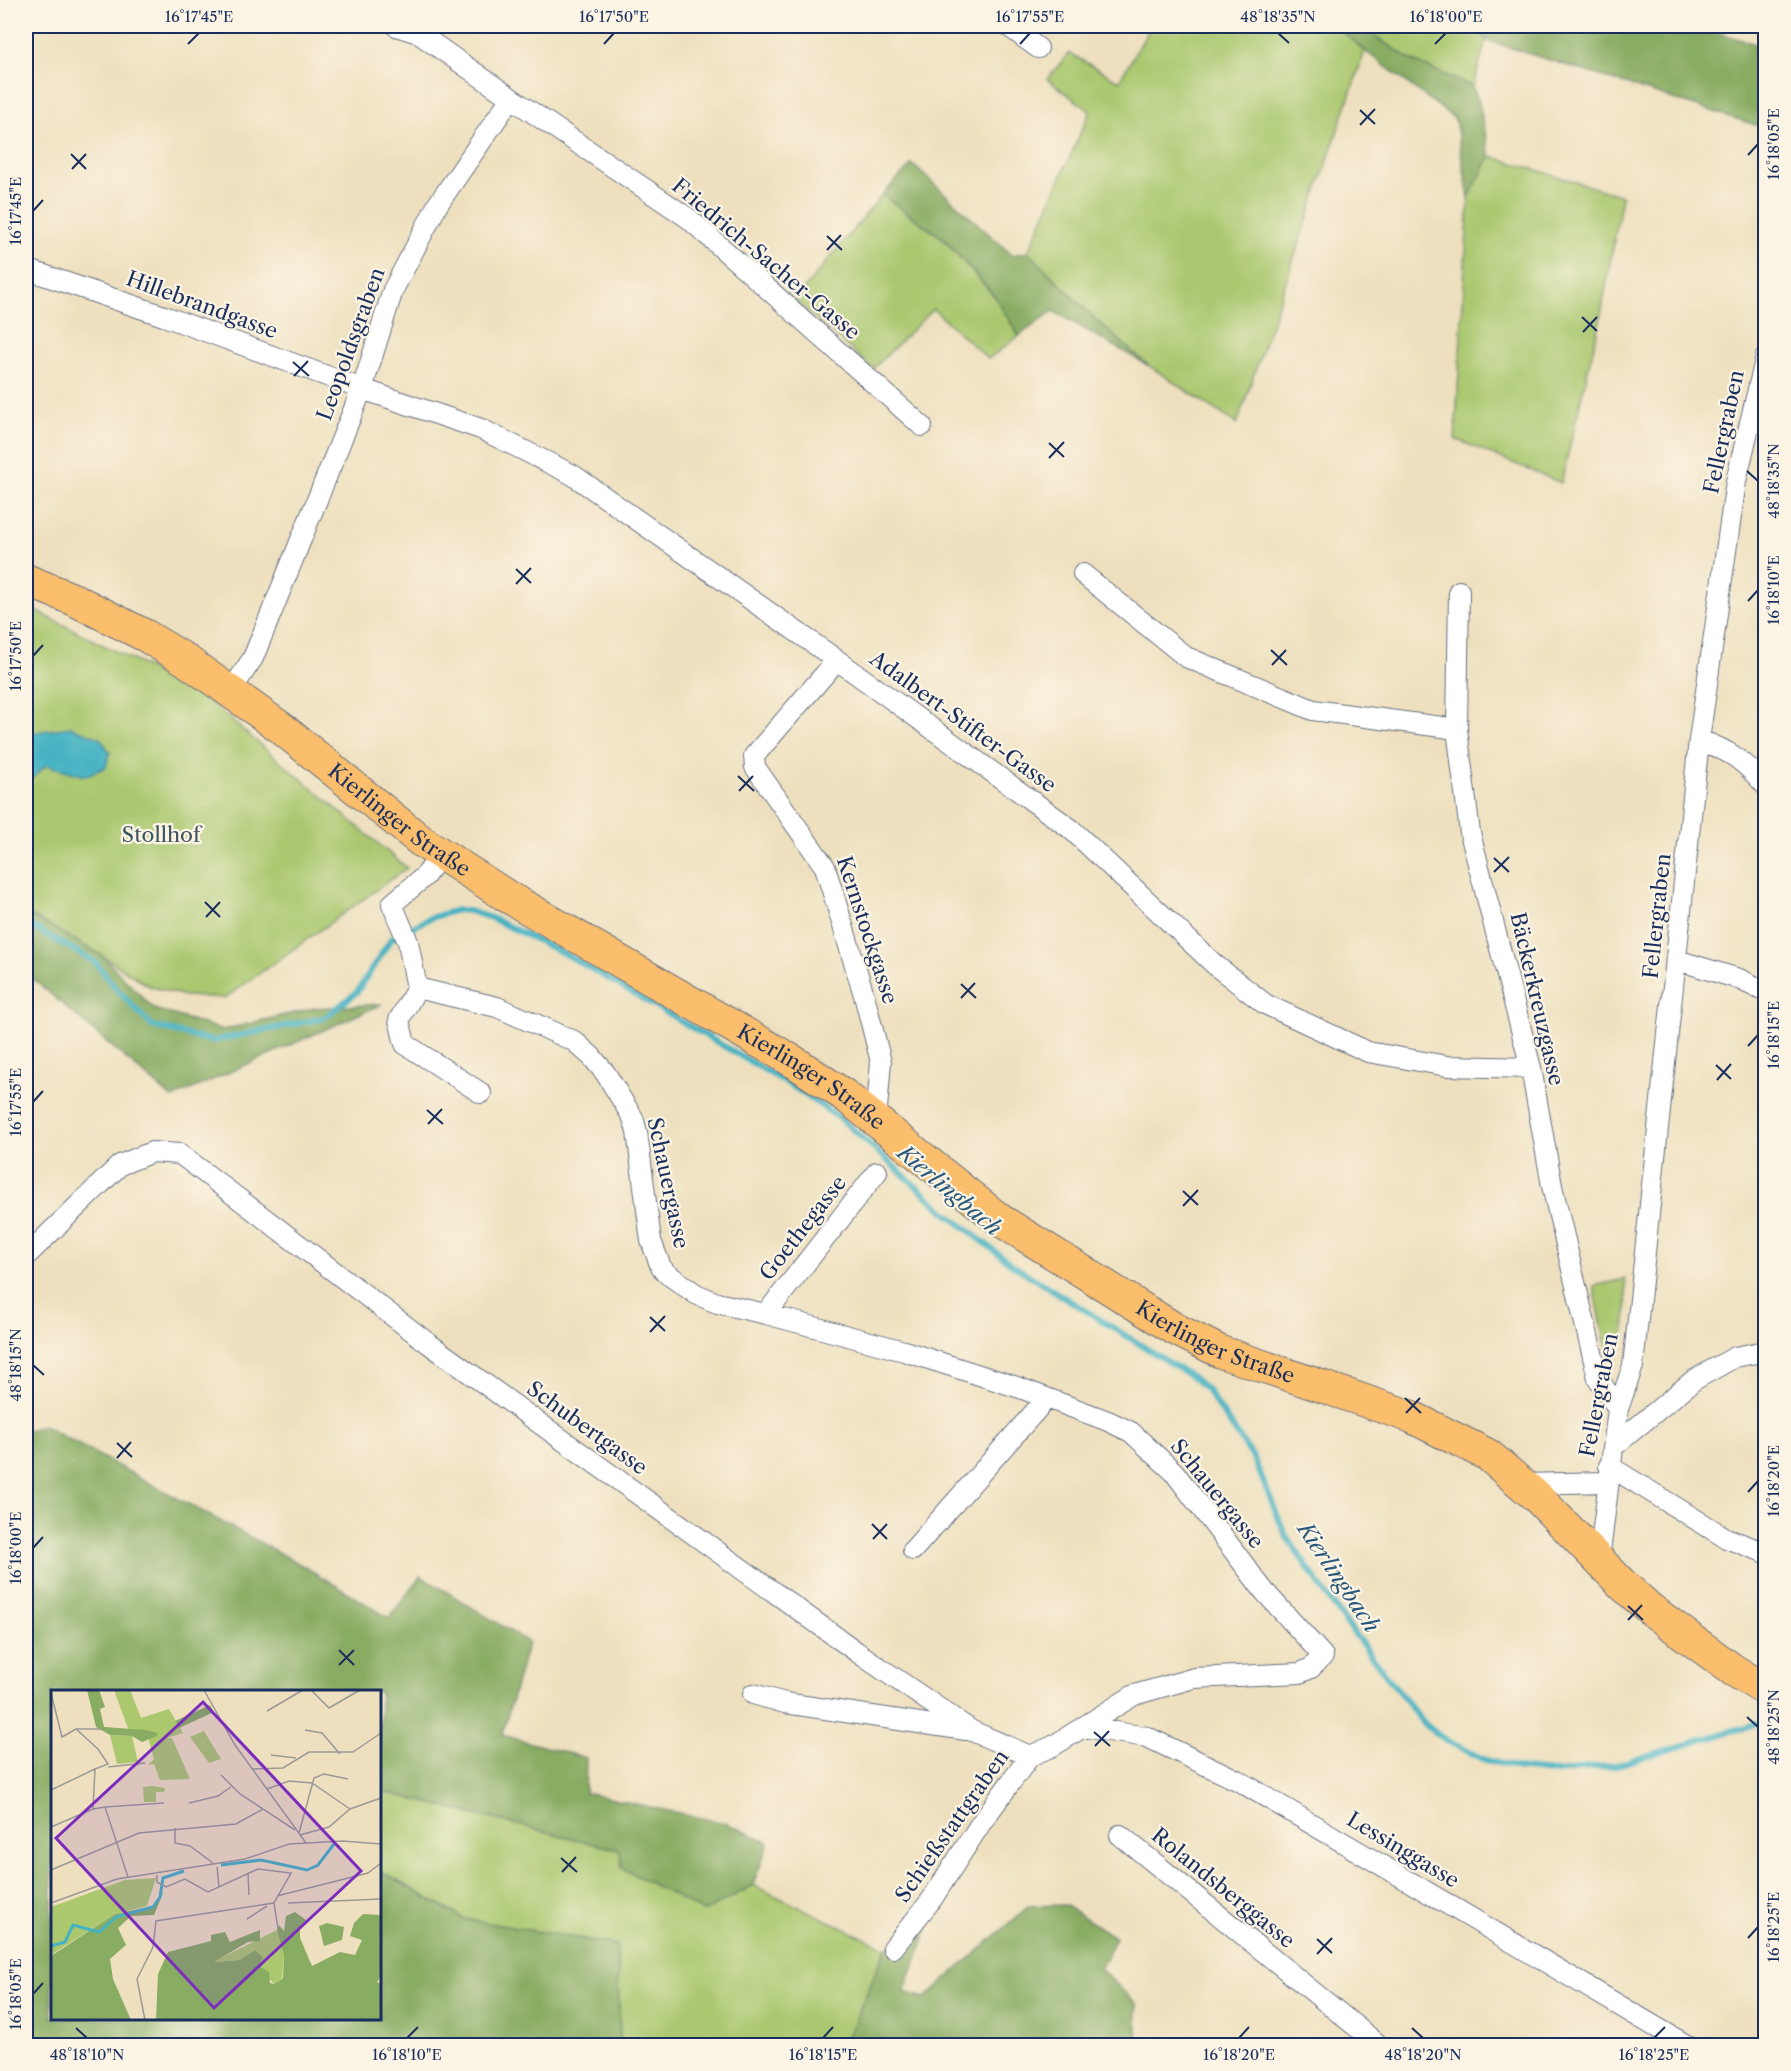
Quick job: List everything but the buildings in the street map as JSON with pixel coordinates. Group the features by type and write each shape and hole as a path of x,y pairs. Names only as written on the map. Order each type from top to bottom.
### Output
{"main road":[{"name":"Kierlinger Straße","path":"26,580 75,600 146,636 231,691 280,727 406,831 441,855 505,896 796,1063 844,1095 1000,1221 1175,1329 1221,1353 1413,1417 1488,1455 1523,1484 1623,1585 1667,1622 1732,1670 1766,1690"}],"street":[{"path":"396,26 422,29 511,98"},
{"path":"1008,26 1038,48"},
{"name":"Leopoldsgraben","path":"231,691 253,658 362,389 393,290 438,204 511,98"},
{"name":"Friedrich-Sacher-Gasse","path":"511,98 688,218 922,426"},
{"name":"Hillebrandgasse","path":"26,269 164,316 362,389"},
{"name":"Fellergraben","path":"1599,1560 1618,1409 1633,1365 1699,740 1736,481 1766,356"},
{"name":"Adalbert-Stifter-Gasse","path":"362,389 481,429 573,475 837,660 1071,829 1215,965 1265,1004 1368,1052 1447,1066 1531,1068"},
{"path":"1083,574 1186,657 1313,710 1457,729"},
{"name":"Bäckerkreuzgasse","path":"1459,591 1457,729 1470,833 1531,1068 1552,1186 1598,1378 1618,1409"},
{"name":"Kernstockgasse","path":"837,660 754,756 755,767 825,867 864,995 881,1062 876,1120"},
{"path":"1699,740 1725,749 1750,768 1766,786"},
{"path":"441,855 425,876 392,904 408,942 417,988 399,1020 405,1044 481,1093"},
{"path":"1677,960 1739,979 1766,992"},
{"name":"Schauergasse","path":"417,988 497,1008 574,1041 583,1048 606,1074 633,1118 637,1132 651,1241 661,1268 696,1294 717,1303 904,1351 1047,1398 1131,1432 1174,1472 1264,1590 1323,1656"},
{"name":"Schubertgasse","path":"26,1256 120,1165 152,1152 180,1154 428,1343 848,1645 972,1731 1030,1755"},
{"name":"Goethegasse","path":"766,1314 877,1172"},
{"path":"1766,1351 1735,1357 1694,1380 1610,1465 1726,1538 1766,1553"},
{"path":"913,1550 1047,1398"},
{"name":"Fellergraben","path":"1523,1484 1610,1465"},
{"name":"Schießstattgraben","path":"893,1948 932,1899 981,1823 1030,1755 1053,1746 1134,1695 1194,1678 1300,1674 1311,1668 1323,1656"},
{"name":"Schubertgasse","path":"753,1694 785,1703 972,1731"},
{"name":"Lessinggasse","path":"1083,1727 1147,1737 1239,1781 1688,2046"},
{"name":"Rolandsberggasse","path":"1120,1835 1380,2046"}],"green space":[{"path":"1151,26 1336,26 1365,51 1237,424 1149,366 1097,321 1028,252 1090,111 1047,79 1069,53 1119,81"},
{"path":"1336,26 1366,26 1370,33 1411,60 1473,87 1479,102 1490,156 1469,197 1455,119 1365,51"},
{"path":"1366,26 1476,26 1486,40 1473,87 1411,60 1370,33"},
{"path":"1476,26 1697,26 1765,47 1765,128 1486,40"},
{"path":"1490,156 1622,196 1600,320 1561,483 1455,439 1469,197"},
{"path":"912,164 1012,255 1028,252 1097,321 1149,366 1053,311 1019,336 996,298 944,239 882,195"},
{"path":"882,195 943,239 996,298 1019,336 988,359 933,309 873,369 795,300"},
{"name":"Stollhof","path":"26,606 200,694 407,868 225,998 185,996 149,986 101,955 26,913"},
{"path":"26,913 101,955 154,1009 223,1030 314,1008 382,1004 172,1098 26,973"},
{"path":"1625,1279 1626,1325 1618,1352 1612,1354 1606,1347 1594,1286"},
{"path":"42,1425 307,1568 389,1618 421,1576 528,1642 502,1735 586,1758 585,1793 725,1823 769,1842 753,1885 704,1912 622,1868 620,1850 381,1791 381,1690 51,1690 51,2020 381,2020 381,1872 464,1919 617,1945 620,2043 614,2046 26,2045 26,1432"},
{"path":"381,1791 620,1850 703,1912 753,1885 886,1948 850,2032 841,2045 614,2045 620,2043 617,1945 464,1919 381,1872"},
{"path":"1065,1905 1116,1938 1100,1969 1137,2004 1137,2045 841,2046 850,2032 886,1948 930,1923 904,1992 925,1998 1029,1906"}],"water":[{"path":"71,727 100,738 110,753 106,767 85,776 46,765 33,778 26,778 26,741 36,732"}],"waterway":[{"name":"Kierlingbach","path":"26,923 95,962 152,1026 212,1041 324,1018 357,992 391,939 430,918 457,910 491,918 569,956 792,1086 841,1119 945,1212 1014,1266 1194,1378 1207,1390 1254,1459 1286,1536 1346,1623 1423,1723 1447,1741 1486,1760 1523,1769 1554,1772 1617,1765 1755,1724 1766,1725"}]}
